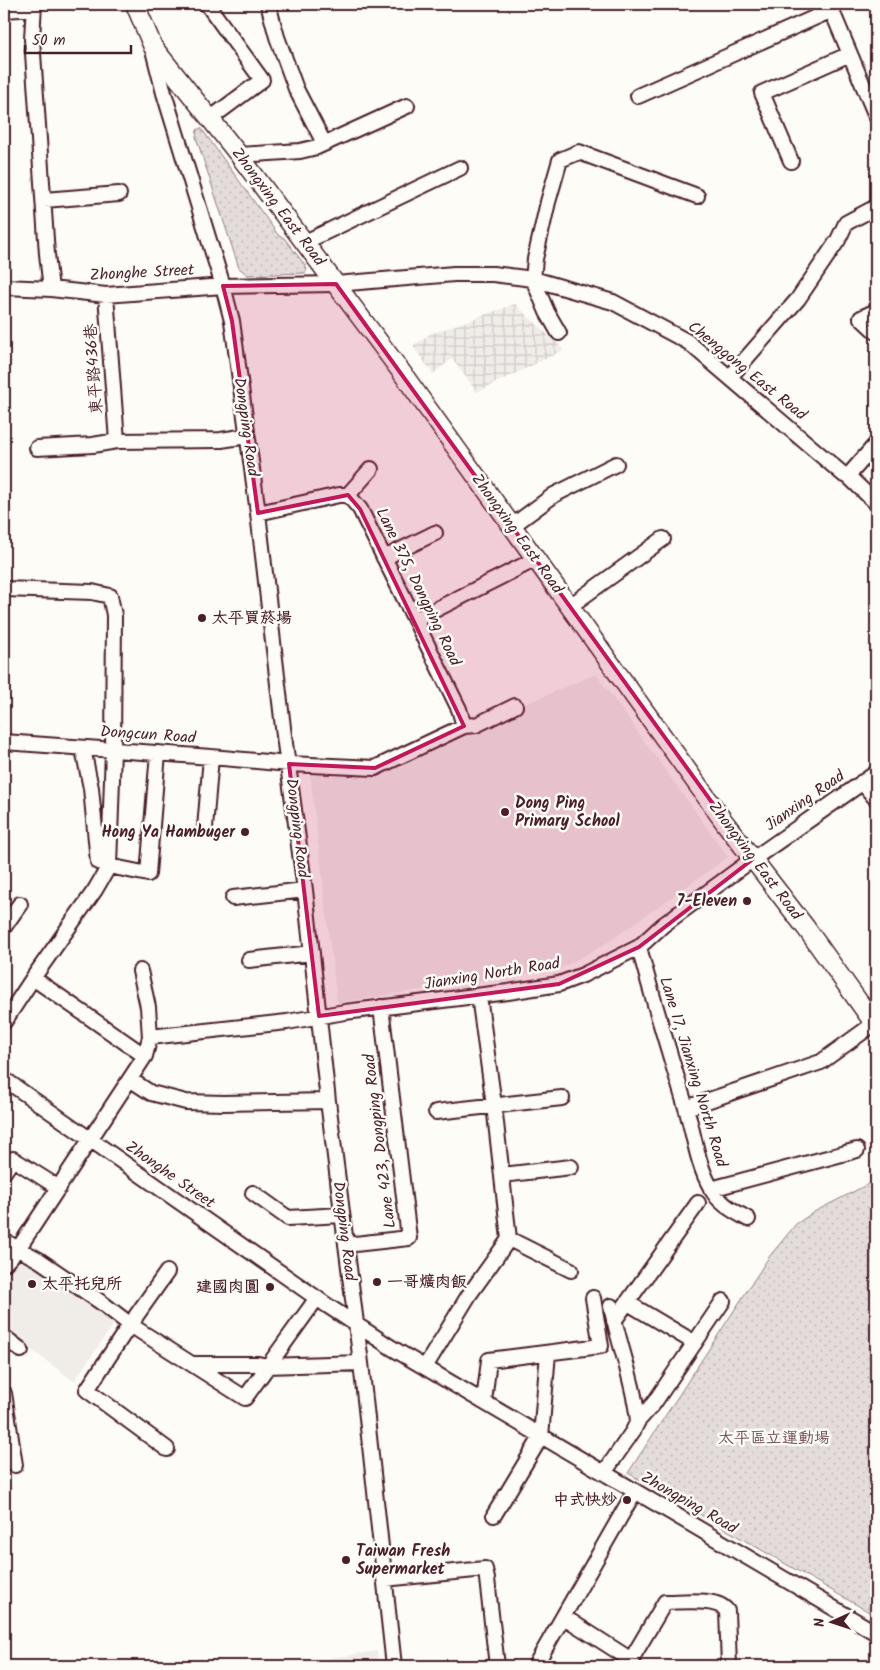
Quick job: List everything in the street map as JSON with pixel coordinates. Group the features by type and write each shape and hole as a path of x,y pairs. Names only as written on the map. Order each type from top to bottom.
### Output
{"main road":[{"name":"Dongping Road","path":"135,4 152,47"},
{"name":"Zhongxing East Road","path":"152,47 211,118 305,242 726,823 876,1024"}],"street":[{"path":"207,4 262,80 211,118"},
{"path":"268,4 277,37 296,89 324,143"},
{"path":"4,10 34,6 32,40 51,289"},
{"path":"638,96 830,7 876,116"},
{"name":"Dongping Road","path":"152,47 232,321 305,890 394,1666"},
{"path":"791,160 762,93 850,54"},
{"path":"239,154 300,151 324,143 407,106"},
{"path":"559,334 533,279 535,259 560,160 579,152 697,196"},
{"path":"305,242 460,168"},
{"path":"44,200 119,194"},
{"path":"730,377 805,288 838,240 846,223 876,207"},
{"name":"Chenggong East Road","path":"223,286 336,284 454,274 493,274 533,279 613,302 626,307 688,342 844,475 848,476 876,503"},
{"name":"Zhonghe Street","path":"4,287 51,289 106,295 223,286"},
{"name":"東平路436巷","path":"106,295 117,441"},
{"path":"876,311 861,318 876,332"},
{"path":"37,448 93,445 117,441 221,440 247,436"},
{"path":"848,476 876,444"},
{"path":"512,526 554,495 616,464"},
{"path":"258,513 348,495 371,469"},
{"name":"Lane 375, Dongping Road","path":"348,495 360,509 459,709 464,726"},
{"path":"384,558 434,533"},
{"path":"570,606 663,539"},
{"path":"415,620 536,559"},
{"path":"4,590 92,592 110,596 114,615 113,750 109,866 96,890 6,1014"},
{"path":"289,764 375,768 464,726 476,725 515,706"},
{"name":"Dongcun Road","path":"4,742 289,764"},
{"path":"83,749 91,788 98,862 148,874 158,753"},
{"path":"204,828 211,757"},
{"name":"Jianxing Road","path":"753,859 876,772"},
{"path":"862,782 876,799"},
{"name":"Jianxing North Road","path":"150,1037 287,1022 381,1007 480,996 559,984 583,975 639,947 663,925 753,859"},
{"path":"233,898 305,890"},
{"path":"4,927 20,904"},
{"name":"Lane 17, Jianxing North Road","path":"639,947 656,1013 686,1108 701,1166 711,1189 724,1206 748,1219"},
{"path":"249,960 312,953"},
{"path":"4,1264 18,1249 145,1056 150,1037 148,1007 140,971"},
{"path":"33,978 145,1056"},
{"path":"425,1367 469,1295 509,1240 480,996"},
{"name":"Lane 423, Dongping Road","path":"346,1245 409,1238 381,1007"},
{"path":"686,1108 821,1062 876,1024"},
{"name":"Zhonghe Street","path":"4,1079 356,1324"},
{"path":"131,1080 151,1093 186,1102 328,1101"},
{"path":"436,1112 562,1098"},
{"path":"711,1189 857,1150"},
{"path":"4,1172 13,1159 59,1188"},
{"path":"502,1175 571,1167"},
{"path":"252,1193 288,1218 342,1216"},
{"path":"614,1321 698,1203"},
{"path":"509,1240 571,1270"},
{"path":"4,1241 39,1260 132,1326 245,1398 317,1298"},
{"path":"167,1272 87,1390 167,1449"},
{"path":"484,1402 489,1360 601,1346 593,1298"},
{"path":"604,1473 638,1421 654,1402 723,1301"},
{"path":"628,1303 695,1343"},
{"path":"612,1306 614,1321 636,1400 638,1421"},
{"name":"Zhongping Road","path":"356,1324 541,1436 876,1633"},
{"path":"4,1337 21,1350"},
{"path":"494,1516 541,1436 548,1353"},
{"path":"192,1364 258,1364 268,1366 360,1362"},
{"path":"4,1393 15,1465"},
{"path":"534,1666 635,1491"},
{"path":"384,1580 485,1569 488,1579 497,1666"},
{"path":"564,1617 632,1662 665,1602 715,1602 723,1606 727,1612 729,1666"}],"highlighted area":[{"path":"336,284 753,859 639,947 559,984 319,1016 289,764 375,768 464,726 360,509 348,495 258,513 232,321 223,286"}],"shaded area":[{"path":"515,304 564,350 477,392 452,359 433,374 413,346 430,334"},
{"name":"Dong Ping Primary School","path":"596,674 728,857 607,943 561,968 337,1003 309,765 376,767"},
{"name":"太平托兒所","path":"4,1247 116,1321 74,1381 4,1330"},
{"path":"377,1651 379,1666 300,1666 299,1663"}],"green space":[{"path":"201,128 279,236 284,238 305,265 307,270 305,273 248,275 239,268 196,137 197,130"},
{"name":"太平區立運動場","path":"876,1180 876,1616 628,1473 769,1257 796,1224 814,1212"}],"place":[{"name":"太平買菸場","path":"202,618"},
{"name":"Dong Ping Primary School","path":"505,812"},
{"name":"Hong Ya Hambuger","path":"245,832"},
{"name":"7-Eleven","path":"747,901"},
{"name":"一哥爌肉飯","path":"377,1282"},
{"name":"太平托兒所","path":"32,1284"},
{"name":"建國肉圓","path":"270,1287"},
{"name":"中式快炒","path":"627,1500"},
{"name":"Taiwan Fresh Supermarket","path":"346,1560"}]}
